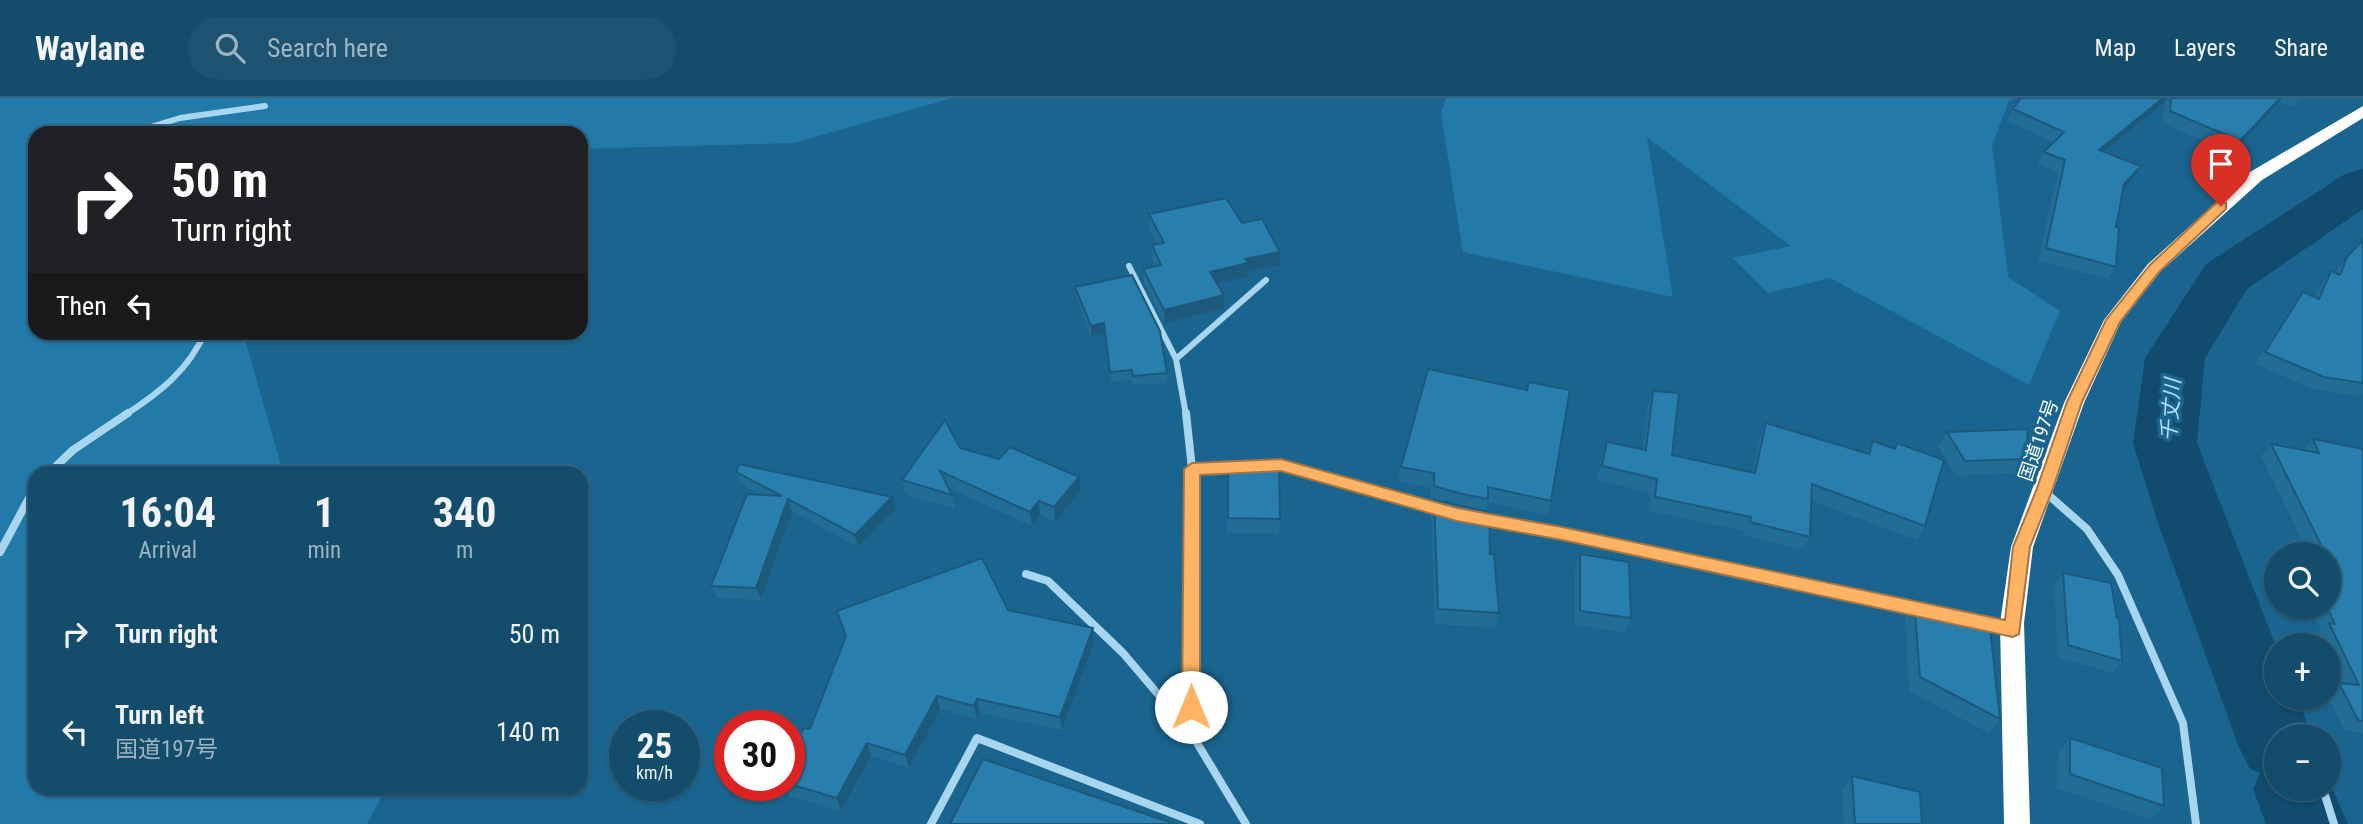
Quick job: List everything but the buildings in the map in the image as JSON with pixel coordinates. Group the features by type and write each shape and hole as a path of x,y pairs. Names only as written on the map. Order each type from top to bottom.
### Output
{"highway":[{"name":"国道197号","path":"2017,824 2013,629 2022,547 2074,402 2113,320 2154,268 2256,176 2363,111"}],"street":[{"path":"147,126 192,116 265,106"},
{"path":"1129,266 1176,359 1190,436 1191,733"},
{"path":"1176,359 1266,280"},
{"path":"56,466 72,450 154,393 186,366 203,340"},
{"path":"1268,466 1281,465 1444,511"},
{"path":"1192,469 1243,467"},
{"path":"2044,491 2087,529 2118,575 2183,723 2196,824"},
{"path":"0,552 28,500"},
{"path":"1470,517 1935,612"},
{"path":"1026,574 1048,581 1123,653 1191,733 1246,824"},
{"path":"1974,621 2013,629"},
{"path":"930,824 977,738 1200,824"},
{"path":"2327,801 2334,824"}],"shaded area":[{"path":"0,98 952,98 794,143 588,149 588,126 28,126 28,340 245,340 281,466 28,466 28,795 382,795 367,824 0,824"},
{"path":"1446,98 2016,98 2009,101 1992,145 2008,277 2060,311 2029,385 1830,278 1768,293 1733,258 1791,246 1647,137 1673,297 1463,252 1441,114"}],"waterway":[{"name":"千丈川","path":"2269,724 2192,523 2165,443 2175,358 2226,277 2363,185"},
{"name":"千丈川","path":"2298,801 2307,824"}],"route":[{"path":"1191,707 1192,469 1281,465 1457,514 2013,629 2022,547 2074,402 2113,320 2154,268 2221,206"}]}
